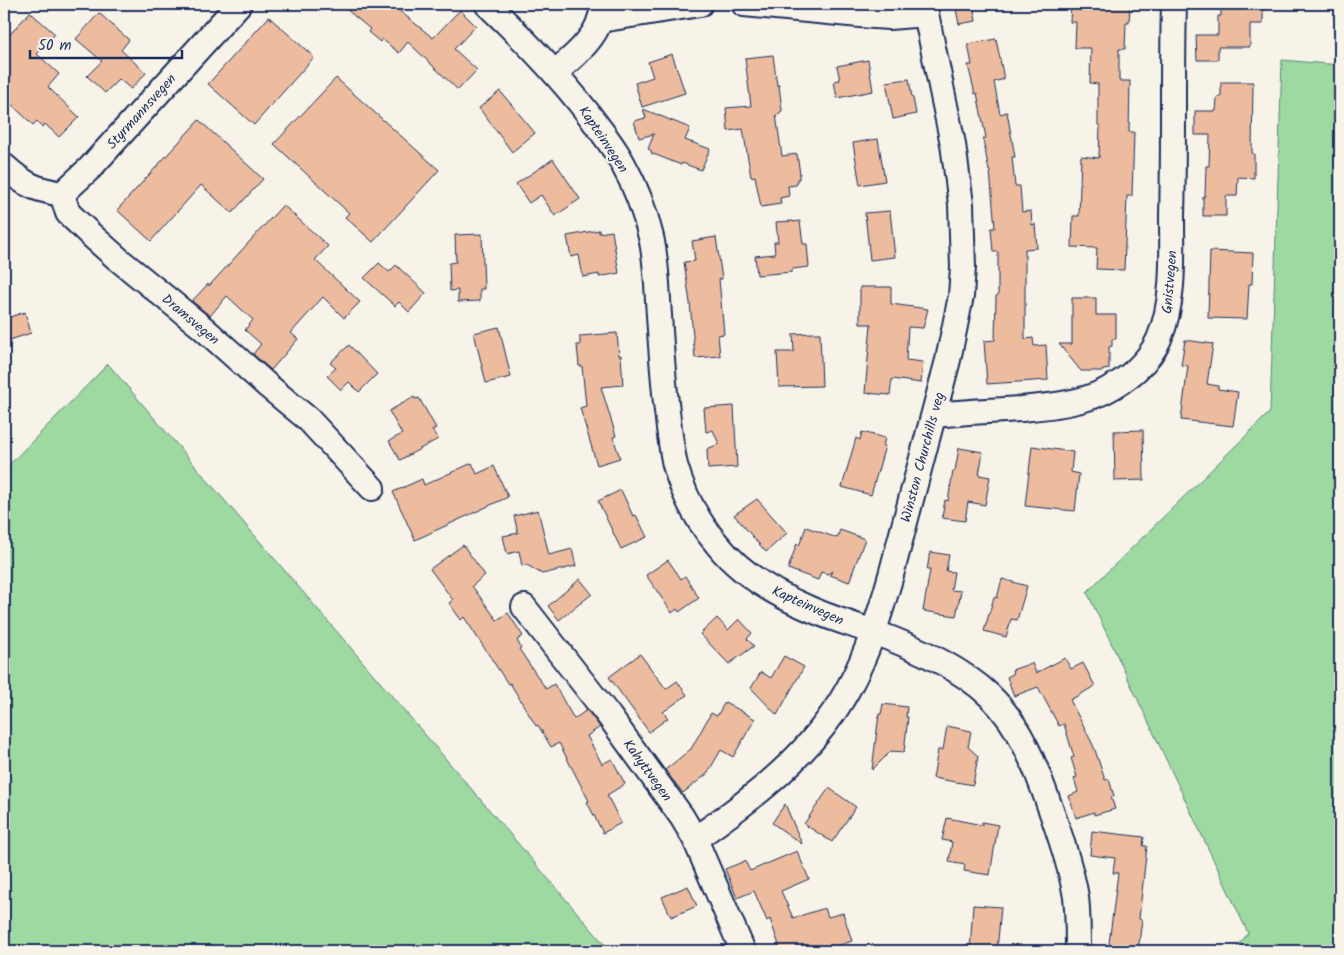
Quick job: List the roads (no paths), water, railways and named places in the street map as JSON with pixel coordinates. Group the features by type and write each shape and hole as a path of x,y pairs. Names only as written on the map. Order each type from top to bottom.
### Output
{"street":[{"name":"Styrmannsvegen","path":"62,194 90,168 239,4"},
{"name":"Kapteinvegen","path":"487,4 538,52 582,105 624,164 636,190 652,240 656,263 665,398 673,455 681,483 703,526 718,546 734,562 767,586 810,609 873,632 943,663 988,694 999,706 1029,754 1060,834 1076,897 1078,951"},
{"path":"555,72 581,48 594,32 602,12 700,4"},
{"path":"744,4 860,16 889,17 925,9"},
{"name":"Gnistvegen","path":"934,414 1041,407 1083,400 1105,391 1127,378 1146,361 1158,341 1166,319 1172,266 1174,4"},
{"name":"Winston Churchills veg","path":"695,840 785,770 819,732 848,688 862,659 873,632 891,575 934,414 961,296 963,259 961,204 954,144 925,9"},
{"path":"4,166 20,180 40,190 62,194"},
{"name":"Dramsvegen","path":"62,194 68,213 90,234 308,418 372,488"},
{"name":"Kahyttvegen","path":"524,607 609,716 682,817 695,840 743,951"}]}
